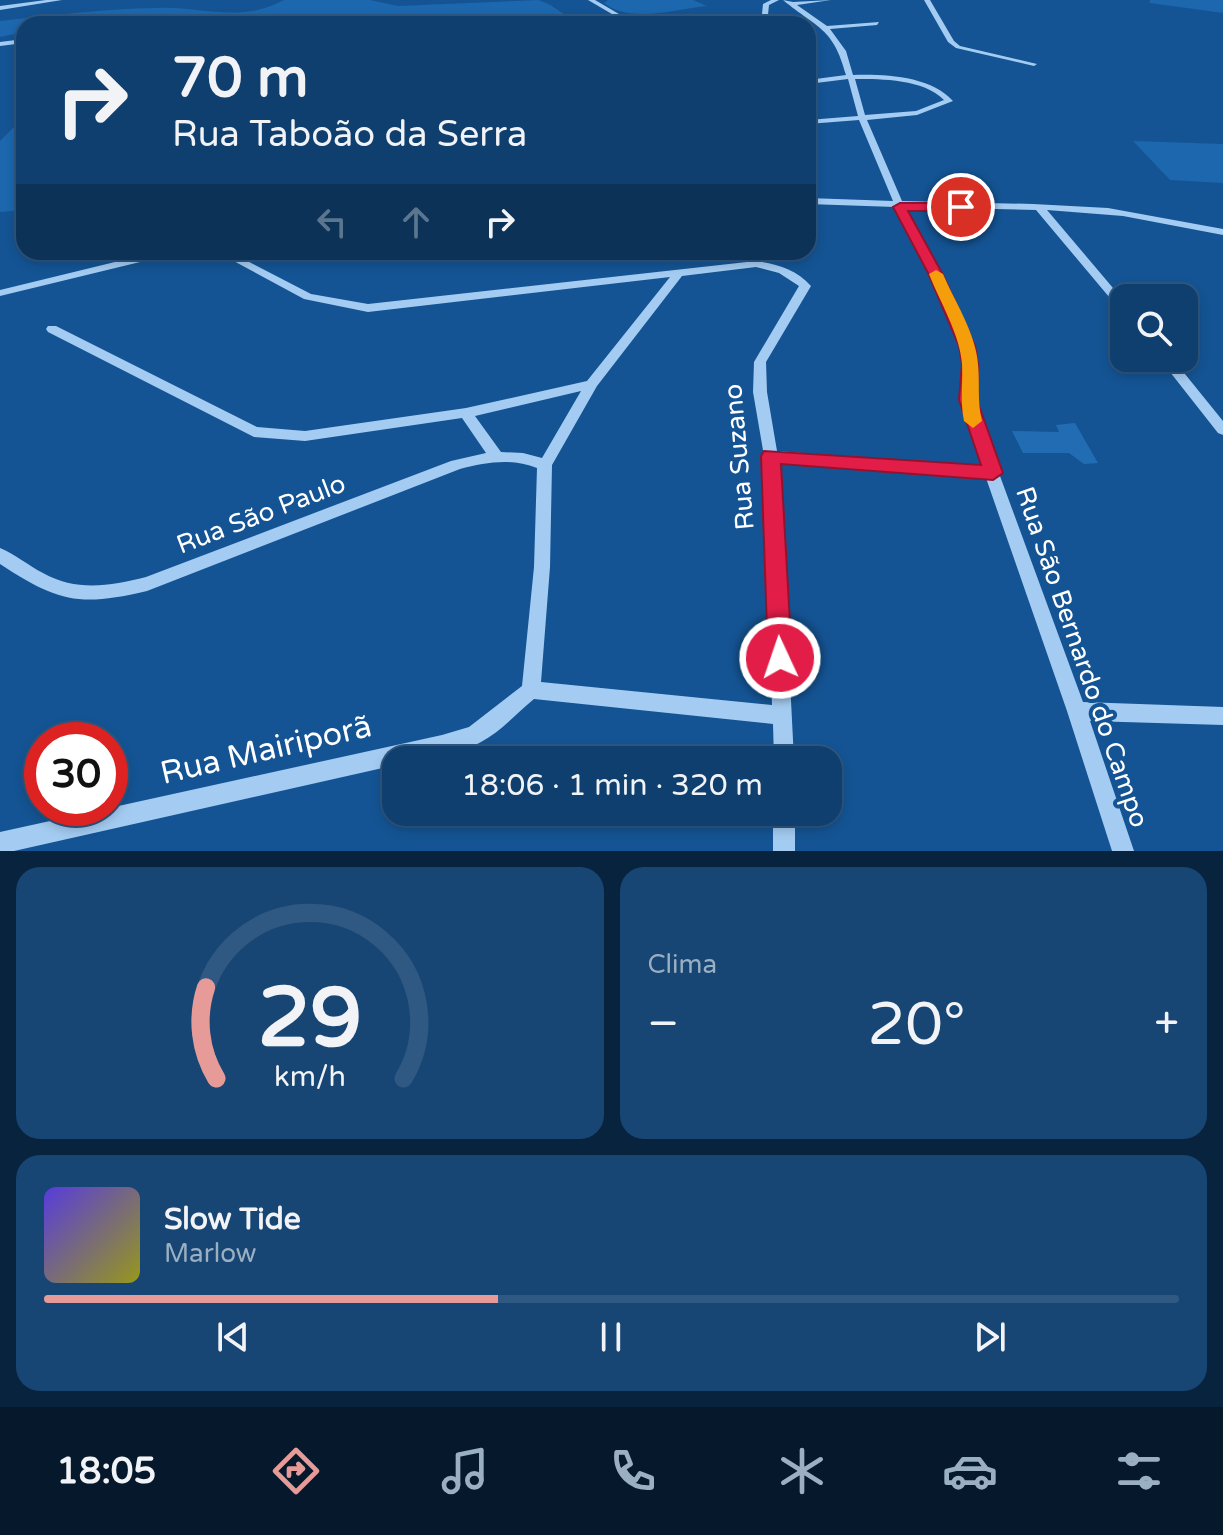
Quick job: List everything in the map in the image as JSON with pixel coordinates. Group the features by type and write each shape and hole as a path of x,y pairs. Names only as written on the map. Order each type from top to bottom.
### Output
{"street":[{"path":"14,6 25,0"},
{"path":"0,8 59,0"},
{"path":"591,0 619,16"},
{"path":"765,16 766,4 776,0"},
{"path":"789,2 828,0"},
{"path":"927,0 946,34 958,47 1034,64"},
{"name":"Rua São Bernardo do Campo","path":"789,2 809,16"},
{"name":"Rua São Bernardo do Campo","path":"816,21 839,42 862,117 900,207 935,273 967,346 970,364 968,400 1123,851"},
{"path":"826,28 877,23"},
{"path":"816,81 850,75 932,88 946,95 949,101 917,113 816,121"},
{"path":"816,202 900,207 1112,211 1222,233"},
{"path":"1040,208 1110,291"},
{"path":"0,293 134,260"},
{"name":"Rua Suzano","path":"237,260 308,297 368,308 756,264 779,268 805,286 760,362 760,392 771,456 784,746"},
{"path":"677,275 591,384 545,465 542,567 531,690 783,716"},
{"path":"52,329 254,432 305,436 466,413 591,384"},
{"path":"1179,372 1216,409 1223,430"},
{"path":"466,413 496,456"},
{"name":"Rua São Paulo","path":"0,555 63,593 87,596 115,592 147,584 456,465 496,456 524,456 545,465"},
{"path":"771,456 993,473"},
{"name":"Rua Mairiporã","path":"0,843 442,745 475,735 531,690"},
{"path":"1077,711 1223,716"},
{"path":"784,826 784,851"}],"shaded area":[{"path":"284,0 370,0 398,6 538,0 567,16 49,16 173,8 236,13 268,7"},
{"path":"608,0 693,0 707,6 640,14 615,9 604,3"},
{"path":"1150,0 1223,0 1223,13 1150,3"},
{"path":"16,19 16,34 0,37 0,21"},
{"path":"16,125 16,211 0,212 0,141"},
{"path":"1133,141 1223,144 1223,183 1170,180"}],"building":[{"path":"1075,423 1098,463 1084,464 1069,453 1023,453 1012,431 1059,432 1056,425"}],"slow traffic":[{"path":"936,274 967,346 970,364 968,400 973,421"}],"route":[{"path":"780,658 771,456 993,473 968,400 970,364 967,346 935,273 900,207 961,207"}]}
